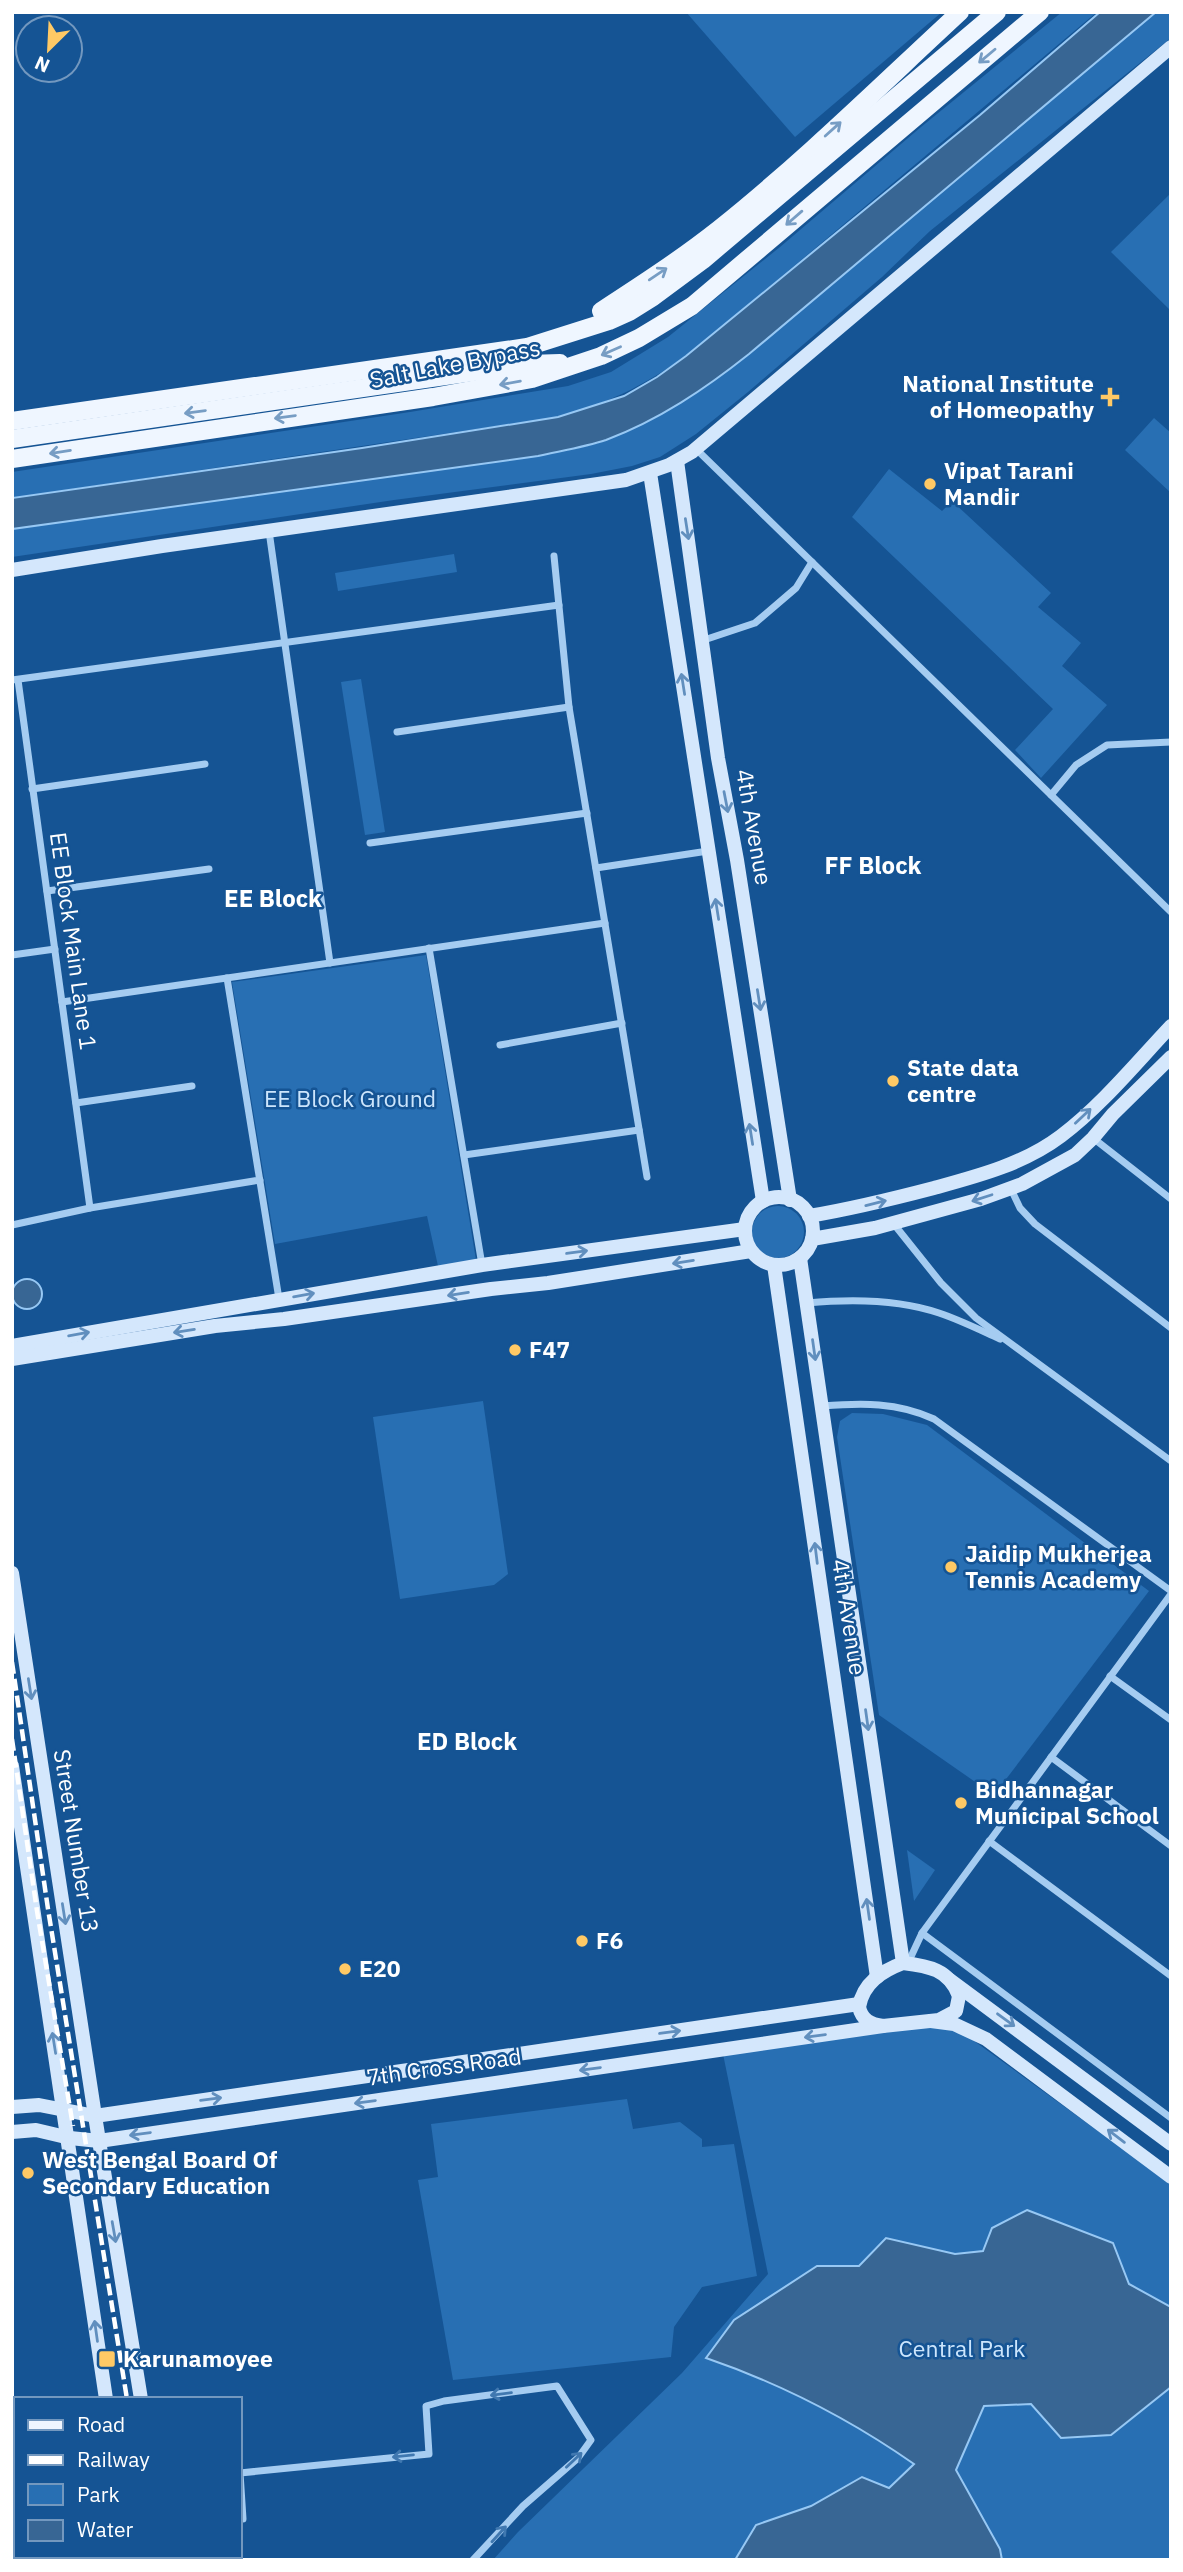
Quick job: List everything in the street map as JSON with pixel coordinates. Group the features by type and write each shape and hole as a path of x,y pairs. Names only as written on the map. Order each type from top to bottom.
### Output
{"main road":[{"path":"601,311 720,229 960,12"},
{"name":"Salt Lake Bypass","path":"12,421 528,356 589,327 629,312 653,298 703,260 997,12"},
{"name":"Salt Lake Bypass","path":"12,459 532,379 601,356 681,314 1040,12"},
{"path":"930,40 975,32"},
{"path":"775,198 787,170"},
{"path":"806,173 821,195"},
{"path":"12,439 528,356 575,363"}],"street":[{"path":"12,570 626,480 677,461 1171,47"},
{"path":"589,327 601,311"},
{"path":"695,448 1171,912"},
{"name":"4th Avenue","path":"677,461 704,640 718,758 737,860 790,1200"},
{"name":"4th Avenue","path":"650,473 763,1201"},
{"path":"269,531 330,963"},
{"path":"554,556 569,707 646,1177"},
{"path":"704,640 755,623 796,588 812,562"},
{"path":"15,680 559,604"},
{"name":"EE Block Main Lane 1","path":"15,680 90,1208"},
{"path":"397,732 569,707"},
{"path":"1051,795 1076,765 1107,745 1171,742"},
{"path":"695,761 718,758"},
{"path":"32,789 205,764"},
{"path":"370,843 587,813"},
{"path":"596,868 708,851"},
{"path":"47,891 209,869"},
{"path":"62,1002 605,923"},
{"path":"429,948 482,1265"},
{"path":"12,955 55,949"},
{"path":"227,978 279,1299"},
{"path":"500,1045 622,1023"},
{"path":"809,1216 870,1205 974,1177 1013,1163 1060,1136 1078,1121 1171,1026"},
{"path":"812,1238 893,1223 1011,1189 1075,1155 1113,1114 1168,1064"},
{"path":"76,1103 192,1087"},
{"path":"464,1155 639,1130"},
{"path":"1093,1138 1171,1199"},
{"path":"12,1225 90,1208 260,1180"},
{"path":"1011,1189 1020,1208 1035,1224 1171,1328"},
{"path":"774,1198 790,1200 805,1209 809,1216 813,1234 810,1245 794,1262 774,1265 761,1261 747,1246 747,1218 753,1208 763,1201 774,1198"},
{"path":"893,1223 921,1260 958,1301 1171,1461"},
{"path":"12,1346 482,1265 745,1229"},
{"path":"12,1359 215,1326 548,1283 751,1251"},
{"path":"543,1256 548,1283"},
{"name":"4th Avenue","path":"800,1258 905,1963"},
{"name":"4th Avenue","path":"774,1265 877,1977"},
{"path":"807,1303 872,1303 922,1308 963,1322 1015,1346"},
{"path":"212,1311 215,1326"},
{"path":"822,1406 862,1403 892,1405 934,1419 1171,1592 922,1933 905,1963"},
{"path":"808,1490 834,1487"},
{"name":"Street Number 13","path":"12,1573 19,1656 141,2397"},
{"path":"825,1621 853,1619"},
{"path":"1111,1676 1171,1720"},
{"path":"1051,1757 1171,1846"},
{"path":"12,1766 106,2397"},
{"path":"989,1842 1171,1976"},
{"path":"922,1933 1171,2118"},
{"path":"950,1980 959,1996 956,2011 946,2018 883,2026 863,2018 859,2004 867,1986 886,1970 905,1963 919,1963 950,1980 1171,2144"},
{"name":"7th Cross Road","path":"12,2107 39,2105 95,2116 859,2004"},
{"path":"931,2021 954,2024 986,2039 1171,2177"},
{"name":"7th Cross Road","path":"12,2132 36,2130 68,2138 99,2141 883,2026"},
{"path":"242,2473 429,2454 426,2406 444,2401 557,2386 591,2440 578,2458 523,2506 474,2560"}],"green space":[{"path":"686,12 942,12 795,137"},
{"path":"1062,12 1097,12 695,349 630,390 558,417 12,498 12,472 568,386 611,372 668,337"},
{"path":"1156,12 1171,12 1171,38 930,231 882,277 748,392 696,434 660,457 591,474 394,500 12,557 12,529 538,456 590,445 626,432 679,404 745,357"},
{"path":"1171,193 1171,311 1111,252"},
{"path":"1154,418 1171,433 1171,493 1125,450"},
{"path":"889,469 942,511 952,501 1051,593 1038,607 1081,643 1062,666 1107,705 1041,778 1015,750 1053,709 852,517"},
{"path":"454,554 457,572 338,591 335,573"},
{"path":"361,679 385,832 365,835 341,682"},
{"name":"EE Block Ground","path":"426,955 476,1260 438,1266 427,1216 275,1244 232,982"},
{"path":"778,1206 788,1208 796,1214 802,1222 802,1242 796,1250 788,1256 778,1258 768,1256 760,1250 754,1242 752,1232 754,1222 760,1214 768,1208"},
{"path":"483,1401 508,1574 494,1585 400,1599 373,1417"},
{"path":"852,1413 883,1414 927,1425 1149,1591 994,1795 879,1715 837,1437 840,1421"},
{"path":"907,1850 935,1870 914,1901"},
{"name":"Central Park","path":"926,2027 959,2030 1171,2184 1171,2560 493,2560 518,2532 682,2373 768,2274 723,2054"},
{"path":"627,2099 633,2129 680,2122 702,2139 702,2147 734,2144 757,2276 702,2287 674,2327 671,2357 453,2380 418,2180 438,2177 431,2124"}],"water":[{"path":"1100,12 1156,12 749,354 698,391 645,423 606,440 538,456 12,529 12,498 558,417 624,396 686,356 980,115"},
{"path":"27,1279 38,1283 42,1294 38,1305 27,1309 16,1305 12,1294 16,1283"},
{"path":"1027,2210 1113,2243 1129,2284 1171,2307 1171,2387 1111,2435 1061,2438 1031,2404 984,2406 956,2470 1000,2549 1002,2560 735,2560 756,2525 811,2506 862,2477 889,2488 914,2464 865,2432 814,2404 706,2358 734,2320 817,2266 859,2266 886,2238 955,2254 983,2251 992,2228"}],"railway":[{"path":"12,1662 48,1909 127,2397"},
{"path":"12,1739 73,2126"}],"place":[{"name":"National Institute of Homeopathy","path":"1110,397"},
{"name":"Vipat Tarani Mandir","path":"930,484"},
{"name":"State data centre","path":"893,1081"},
{"name":"F47","path":"515,1350"},
{"name":"Jaidip Mukherjea Tennis Academy","path":"951,1567"},
{"name":"Bidhannagar Municipal School","path":"961,1803"},
{"name":"F6","path":"582,1941"},
{"name":"E20","path":"345,1969"},
{"name":"West Bengal Board Of Secondary Education","path":"28,2173"},
{"name":"Karunamoyee","path":"107,2359"}],"district":[{"name":"FF Block","path":"873,866"},
{"name":"EE Block","path":"273,899"},
{"name":"ED Block","path":"467,1742"}]}
